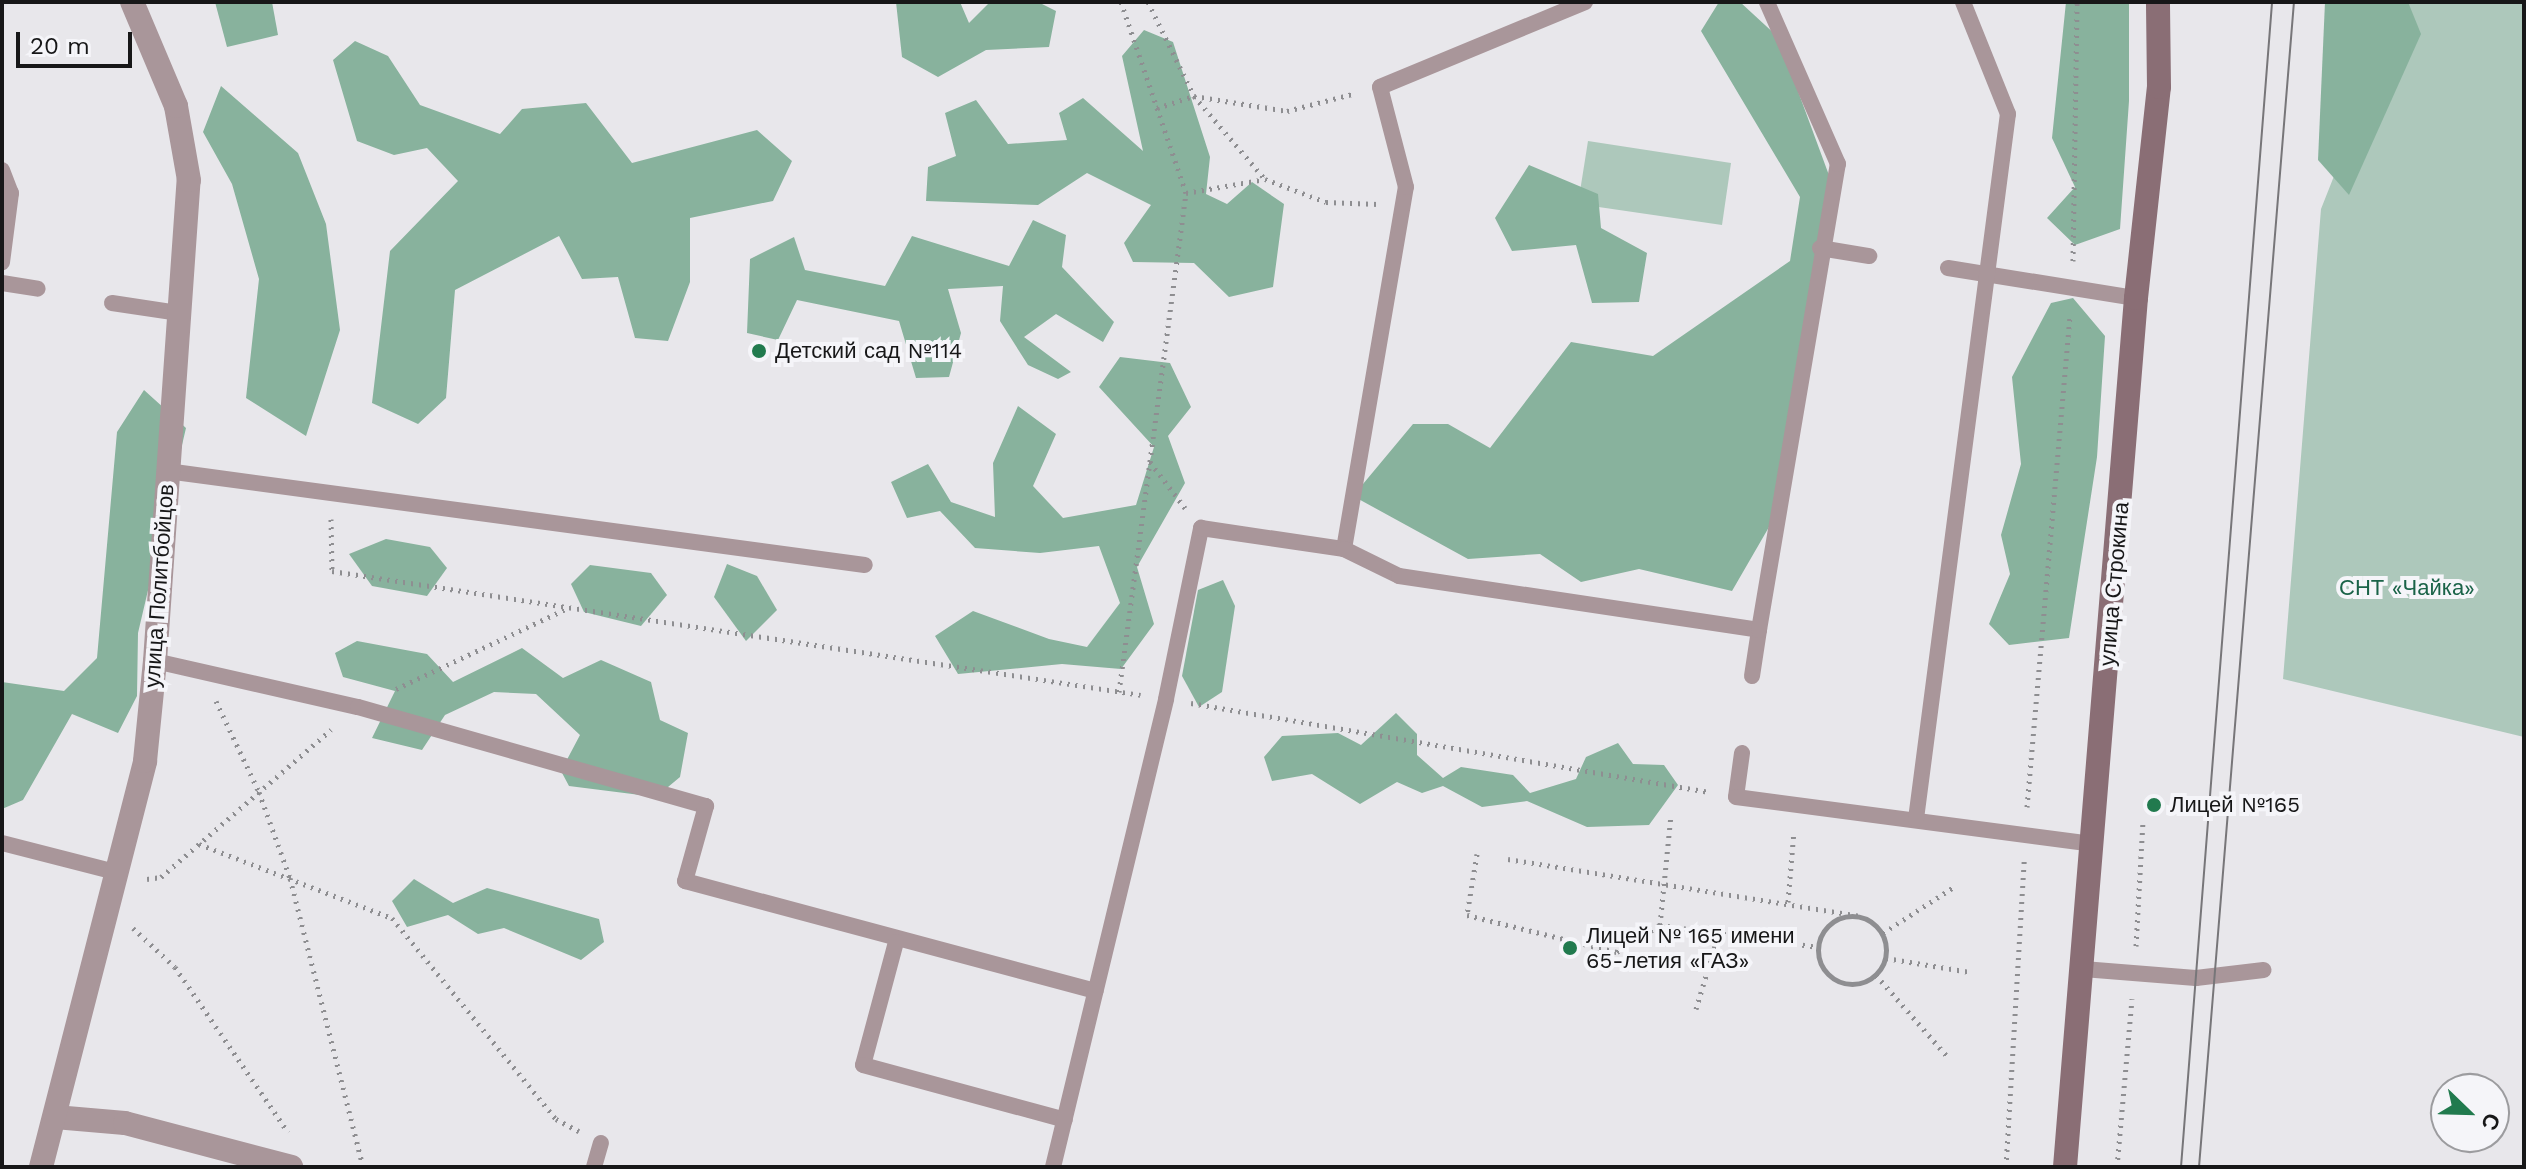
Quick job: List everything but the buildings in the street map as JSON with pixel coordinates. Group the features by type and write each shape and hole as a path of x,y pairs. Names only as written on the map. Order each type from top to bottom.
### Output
{"street":[{"name":"улица Политбойцов","path":"41,1167 119,873 145,761 155,661 189,180 176,106 132,2"},
{"name":"улица Строкина","path":"2065,1167 2094,844 2136,298 2159,87 2158,2"},
{"path":"55,1117 125,1123 254,1163 291,1167"}],"lane":[{"path":"1344,549 1406,187 1380,87 1585,2"},
{"path":"1752,676 1820,248 1838,164 1767,2"},
{"path":"1916,819 2008,114 1963,2"},
{"path":"2,170 11,193 2,262"},
{"path":"1820,248 1869,256"},
{"path":"1948,268 2136,298"},
{"path":"2,283 38,289"},
{"path":"112,303 179,313"},
{"path":"167,471 329,490 865,565"},
{"path":"1053,1167 1166,699 1201,528 1344,549 1399,576 1759,630"},
{"path":"155,661 358,707 706,806 685,881 896,942 1096,991"},
{"path":"1742,753 1736,797 2094,844"},
{"path":"2,843 119,873"},
{"path":"896,942 863,1065 1065,1120"},
{"path":"2083,969 2196,978 2264,970"},
{"path":"594,1167 601,1143"}],"path":[{"path":"1119,692 1186,193 1121,2"},
{"path":"1148,2 1194,96 1265,179 1326,202 1403,205"},
{"path":"2006,1167 2025,834 2072,288 2077,2"},
{"path":"1157,108 1194,96 1287,111 1380,87"},
{"path":"1186,193 1265,179"},
{"path":"1150,462 1201,528"},
{"path":"329,490 332,571 1166,699 1736,797"},
{"path":"119,873 142,880 161,877 358,707 570,607"},
{"path":"202,672 259,792 290,878 363,1167"},
{"path":"1660,925 1671,815"},
{"path":"1788,902 1794,831"},
{"path":"199,844 392,918 556,1119"},
{"path":"1477,854 1467,915 1617,952 1660,925 1818,947"},
{"path":"1508,859 1860,916 1883,933 1886,958 1876,975 1864,983 1837,981 1826,973 1818,947 1833,922 1860,916"},
{"path":"1883,933 1955,886"},
{"path":"110,908 175,967 293,1140"},
{"path":"1696,1009 1719,933"},
{"path":"1886,958 1970,972"},
{"path":"1876,975 1947,1056"}],"green space":[{"path":"215,2 272,2 278,35 227,47"},
{"path":"896,2 960,2 969,23 990,2 1038,2 1056,11 1049,47 986,50 938,77 902,57"},
{"path":"1719,2 1740,2 1778,37 1830,178 1780,508 1732,591 1639,569 1581,582 1540,554 1468,559 1353,496 1413,424 1448,424 1490,448 1571,342 1653,356 1790,261 1800,197 1701,31"},
{"path":"2066,2 2129,2 2129,101 2120,229 2075,245 2047,218 2075,187 2052,138"},
{"path":"2325,2 2408,2 2421,34 2349,195 2318,160"},
{"name":"СНТ «Чайка»","path":"2388,2 2524,2 2524,737 2283,679 2321,209 2396,19"},
{"path":"1144,30 1173,42 1210,157 1206,194 1227,204 1252,182 1284,204 1273,287 1229,297 1194,263 1133,262 1124,243 1151,205 1087,173 1038,205 926,201 928,167 956,156 945,113 976,100 1008,144 1067,140 1059,113 1083,98 1143,151 1122,56"},
{"path":"355,41 388,56 420,105 500,134 522,109 586,103 632,163 757,130 792,161 773,201 690,218 690,282 668,341 635,338 618,277 582,279 559,236 455,290 446,398 418,424 372,403 390,251 458,181 427,148 394,155 357,141 333,60"},
{"path":"221,86 298,153 326,224 340,330 306,436 246,398 259,279 232,184 203,132"},
{"path":"1588,141 1731,163 1722,225 1578,204"},
{"path":"1529,165 1598,194 1601,228 1647,253 1639,302 1592,303 1576,245 1512,251 1495,218"},
{"path":"1033,220 1066,235 1062,267 1114,322 1103,342 1056,314 1024,337 1071,372 1058,379 1028,365 1000,321 1003,286 948,289 961,333 949,377 916,378 899,321 797,300 778,340 747,333 750,259 794,237 805,270 885,286 912,236 1009,266"},
{"path":"2073,298 2105,336 2097,457 2069,638 2009,645 1989,624 2010,574 2001,535 2021,464 2012,377 2051,303"},
{"path":"1120,357 1170,363 1191,407 1168,436 1185,483 1137,567 1154,624 1121,669 1062,664 958,674 935,636 973,611 1049,639 1087,647 1120,603 1099,546 1040,553 975,548 940,511 907,518 891,482 928,464 951,502 995,517 993,463 1018,406 1056,434 1033,486 1063,518 1136,505 1154,447 1099,387"},
{"path":"144,390 186,428 138,633 137,696 118,733 72,714 23,800 2,809 2,682 64,691 97,658 117,432"},
{"path":"386,539 430,547 447,568 427,596 372,586 349,554"},
{"path":"727,564 757,576 777,610 746,641 714,597"},
{"path":"590,565 651,573 667,595 641,626 584,612 571,584"},
{"path":"1223,580 1235,606 1222,692 1199,707 1182,676 1198,590"},
{"path":"357,641 427,654 453,682 522,648 563,678 601,660 651,682 660,720 688,733 680,777 656,797 569,786 561,771 580,735 536,694 494,692 445,715 422,750 372,738 395,691 343,677 335,653"},
{"path":"1396,713 1417,734 1417,755 1443,778 1461,767 1513,775 1530,793 1576,779 1586,757 1618,743 1633,764 1664,765 1678,785 1649,825 1587,827 1527,801 1482,807 1443,786 1422,793 1397,782 1360,804 1312,774 1272,781 1264,757 1282,736 1338,733 1361,745"},
{"path":"414,879 453,903 487,888 599,919 604,942 581,960 504,928 478,934 448,915 407,927 392,901"}],"tram line":[{"path":"2181,1167 2272,2"},
{"path":"2199,1167 2294,2"}],"place":[{"name":"Детский сад №114","path":"759,351"},
{"name":"Лицей №165","path":"2154,805"},
{"name":"Лицей № 165 имени 65-летия «ГАЗ»","path":"1570,948"}]}
